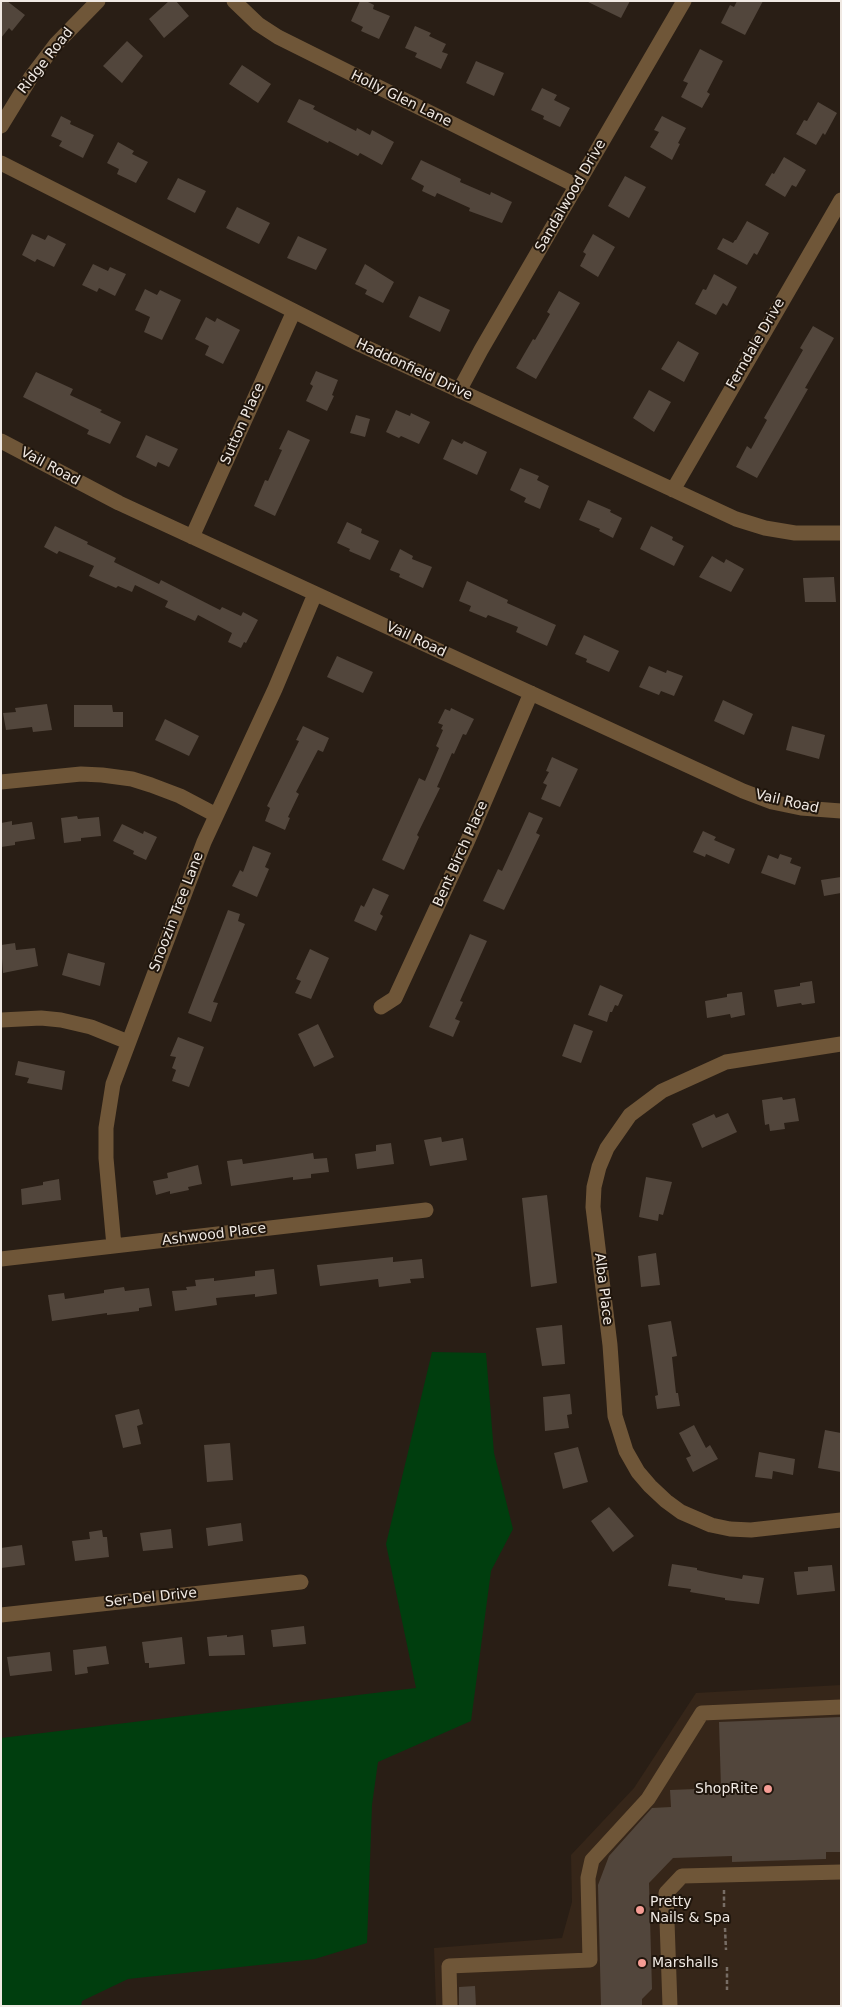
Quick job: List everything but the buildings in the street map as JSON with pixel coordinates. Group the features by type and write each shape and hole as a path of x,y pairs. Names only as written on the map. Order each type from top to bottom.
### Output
{"street":[{"name":"Ridge Road","path":"1,126 31,77 51,51 83,14 98,1"},
{"name":"Holly Glen Lane","path":"234,1 258,24 278,37 577,186"},
{"name":"Sandalwood Drive","path":"459,391 684,1"},
{"name":"Haddonfield Drive","path":"1,163 361,345 736,519 765,528 795,533 841,533"},
{"name":"Ferndale Drive","path":"673,490 841,200"},
{"name":"Sutton Place","path":"192,537 294,311"},
{"name":"Vail Road","path":"1,441 119,503 743,791 772,802 801,808 841,811"},
{"name":"Snoozin Tree Lane","path":"114,1246 106,1158 106,1128 113,1084 204,842 275,689 315,594"},
{"name":"Bent Birch Place","path":"380,1007 395,998 468,840 531,693"},
{"path":"1,782 81,774 132,779 180,796 216,815"},
{"path":"1,1020 41,1018 61,1020 91,1027 128,1042"},
{"name":"Alba Place","path":"841,1044 726,1062 662,1090 630,1116 606,1148 596,1180 593,1207 610,1345 615,1416 618,1431 626,1451 638,1472 666,1501 681,1512 711,1525 751,1530 841,1520"},
{"name":"Ashwood Place","path":"1,1259 426,1210"},
{"name":"Ser-Del Drive","path":"1,1615 301,1582"},
{"path":"450,2006 448,1966 590,1960 588,1878 592,1860 648,1799 702,1713 841,1707"},
{"path":"670,2006 666,1893 682,1876 841,1872"}],"path":[{"path":"723,1886 724,1909"},
{"path":"725,1928 726,1950"},
{"path":"726,1967 728,1990"}],"shaded area":[{"path":"841,1685 841,2006 436,2006 434,1948 562,1938 572,1902 571,1855 634,1788 696,1693"}],"green space":[{"path":"432,1352 486,1353 494,1453 513,1529 491,1571 471,1721 378,1762 372,1805 367,1943 315,1959 128,1979 82,2001 81,2006 1,2006 1,1738 416,1688 386,1544"}],"place":[{"name":"ShopRite","path":"768,1789"},
{"name":"Pretty Nails & Spa","path":"640,1910"},
{"name":"Marshalls","path":"642,1963"}]}
